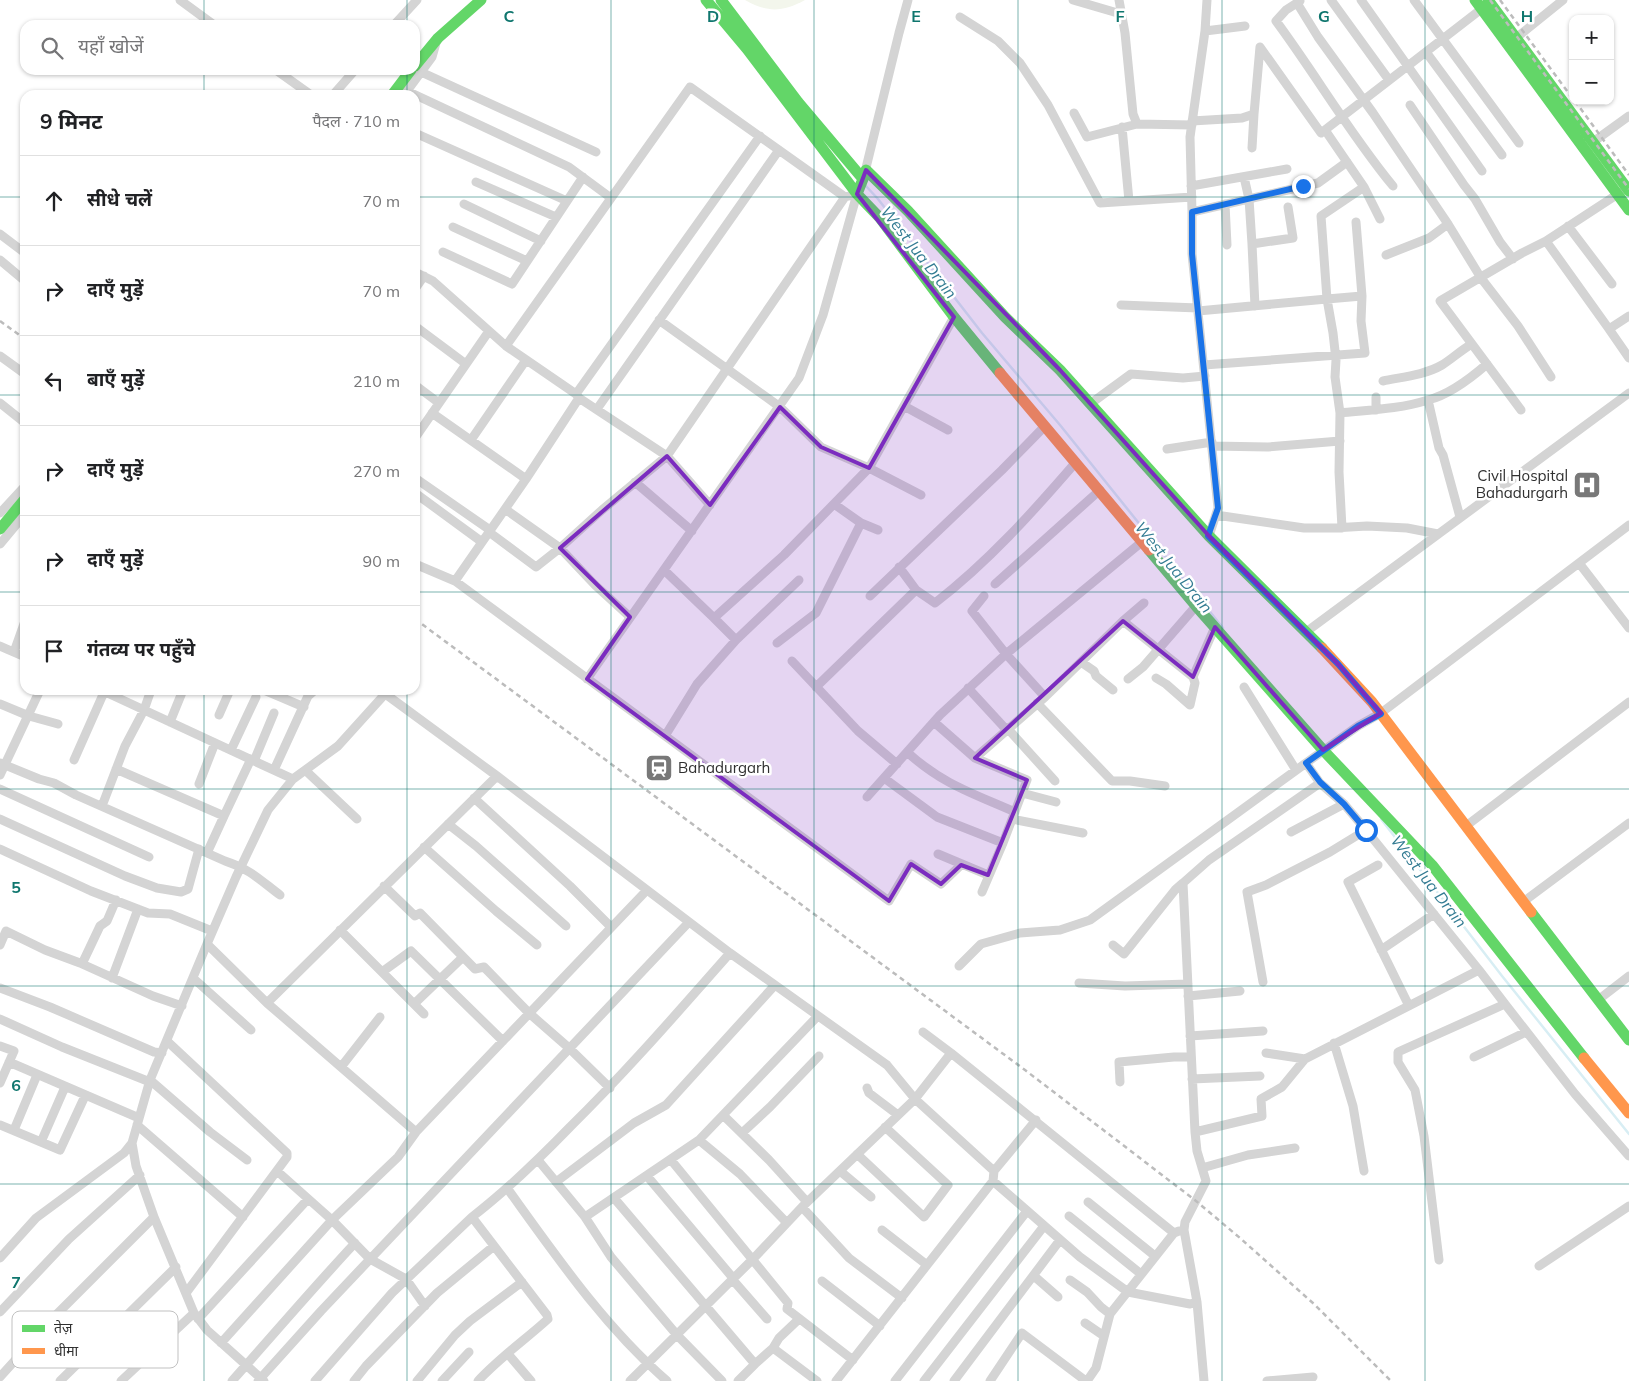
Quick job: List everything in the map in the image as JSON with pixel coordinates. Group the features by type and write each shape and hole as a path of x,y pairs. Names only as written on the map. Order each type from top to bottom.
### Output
{"main road":[{"path":"420,63 438,38 481,0"},
{"path":"706,0 747,49 857,194 880,218 954,317 1044,427 1100,490 1196,606 1323,750 1432,865 1540,1004 1629,1113"},
{"path":"721,0 798,102 864,174 914,218 1005,317 1060,370 1208,536 1338,664 1381,714 1629,1040"},
{"path":"1483,3 1516,38 1593,142 1626,190 1629,210"},
{"path":"1483,3 1626,190"},
{"path":"397,90 410,75"},
{"path":"857,194 864,174"},
{"path":"0,529 20,505"}],"street":[{"path":"180,0 207,20"},
{"path":"399,20 417,0"},
{"path":"864,174 908,0"},
{"path":"1073,0 1121,14"},
{"path":"1119,0 1125,33 1133,114 1137,124"},
{"path":"1207,0 1205,31 1190,137 1192,254 1218,508 1208,536"},
{"path":"1331,0 1389,80"},
{"path":"1361,0 1482,171"},
{"path":"1414,0 1519,143"},
{"path":"1516,38 1563,0"},
{"path":"1393,186 1368,156 1343,116 1276,21 1286,10 1299,2 1318,37 1448,224 1480,278 1518,326 1551,377"},
{"path":"1252,148 1260,46 1321,133 1443,39 1483,3"},
{"path":"960,17 998,41 1020,62 1048,104 1100,203 1192,197"},
{"path":"1205,31 1245,26"},
{"path":"1426,52 1502,155"},
{"path":"420,71 596,152"},
{"path":"283,75 304,90"},
{"path":"337,90 351,75"},
{"path":"407,90 414,75"},
{"path":"506,346 690,86 845,197"},
{"path":"420,99 569,167 611,198"},
{"path":"1410,105 1464,185 1475,198 1512,259"},
{"path":"1074,113 1087,136 1137,124 1192,123 1242,118 1254,114"},
{"path":"1593,142 1629,116"},
{"path":"1122,127 1129,201"},
{"path":"1325,130 1364,187 1380,219"},
{"path":"420,135 567,202"},
{"path":"455,581 526,479 577,396 760,136"},
{"path":"597,408 779,150"},
{"path":"1192,212 1318,183 1347,162"},
{"path":"1191,186 1288,169"},
{"path":"443,252 512,284 583,177"},
{"path":"1244,177 1249,199 1255,306"},
{"path":"476,182 556,217"},
{"path":"1342,528 1340,413 1335,377 1336,356 1326,299 1321,216 1364,187"},
{"path":"1521,410 1440,301 1546,241 1626,190"},
{"path":"420,482 490,531 536,567 667,456 845,197 857,194 823,315 799,378 587,679"},
{"path":"464,204 541,240"},
{"path":"1224,204 1227,245"},
{"path":"1252,244 1293,238 1288,207"},
{"path":"1204,365 1365,353 1361,321 1362,296 1356,222"},
{"path":"1386,255 1429,238 1448,224"},
{"path":"1568,226 1612,284"},
{"path":"453,228 527,262"},
{"path":"0,234 20,249"},
{"path":"1546,241 1629,358"},
{"path":"0,260 20,277"},
{"path":"420,274 433,281 506,346 667,456 710,505"},
{"path":"1122,305 1198,310 1362,296"},
{"path":"1609,329 1629,316"},
{"path":"714,618 784,555 869,468 954,317"},
{"path":"659,320 780,407 821,447 869,468 921,495"},
{"path":"420,330 466,364"},
{"path":"420,431 489,331"},
{"path":"1383,381 1433,369 1472,344"},
{"path":"0,356 20,370"},
{"path":"471,440 526,360"},
{"path":"1340,413 1376,410 1428,400 1448,392 1487,364"},
{"path":"1090,404 1131,374 1183,378 1205,376"},
{"path":"420,389 439,403"},
{"path":"1306,632 1629,393"},
{"path":"1376,397 1376,410"},
{"path":"1428,400 1439,448 1443,455 1460,517"},
{"path":"0,403 20,419"},
{"path":"904,406 948,430"},
{"path":"432,413 526,479"},
{"path":"870,596 1002,470 1044,427"},
{"path":"1167,449 1212,444 1268,447 1340,441"},
{"path":"899,568 916,590 935,602 952,590 1007,539 1076,462"},
{"path":"635,482 692,530"},
{"path":"995,584 1100,490"},
{"path":"0,513 20,491"},
{"path":"420,497 482,542"},
{"path":"834,504 861,523 878,530"},
{"path":"505,508 560,548 595,586 630,617"},
{"path":"1216,515 1304,528 1367,526 1407,528 1438,534"},
{"path":"0,544 20,520"},
{"path":"777,643 816,613 861,523"},
{"path":"959,966 981,944 1020,933 1060,930 1090,920 1323,750 1358,726 1381,714 1629,526"},
{"path":"867,797 934,722 968,688 1006,654 1143,541"},
{"path":"1579,563 1629,628"},
{"path":"420,566 455,581 888,901 911,864 940,884 961,865"},
{"path":"664,570 736,640"},
{"path":"665,736 697,684 736,640 799,580"},
{"path":"816,687 916,590"},
{"path":"984,596 972,611 1041,700 1112,781 1130,781 1165,786"},
{"path":"975,758 1041,700 1123,620 1144,604"},
{"path":"1128,679 1143,667 1196,606"},
{"path":"1123,620 1194,677 1196,682 1190,704 1156,678"},
{"path":"1194,677 1216,627"},
{"path":"14,652 20,635"},
{"path":"0,646 20,654"},
{"path":"792,661 858,731 897,764"},
{"path":"1081,662 1094,671 1096,676 1113,690"},
{"path":"1244,687 1296,770"},
{"path":"968,688 1055,781"},
{"path":"0,775 2,764 29,716 38,695"},
{"path":"74,760 101,695"},
{"path":"112,695 293,779"},
{"path":"102,806 125,746 144,710 149,695"},
{"path":"170,722 182,695"},
{"path":"219,714 228,695"},
{"path":"276,695 304,706"},
{"path":"274,770 309,695"},
{"path":"0,1258 36,1218 124,1153 132,1143 150,1081 166,1041 241,866 268,810 293,779 338,746 380,695"},
{"path":"386,695 497,776 730,953 887,1065 915,1098 1027,1211 1080,1257 1128,1292 1190,1304 1197,1302"},
{"path":"231,750 256,697"},
{"path":"1466,826 1629,702"},
{"path":"0,704 29,716 58,724"},
{"path":"0,819 125,876 157,888 181,892 188,889 203,851 224,816 274,713"},
{"path":"934,722 975,758 1027,780 982,892"},
{"path":"199,784 215,743"},
{"path":"907,752 922,766 944,781 1013,815 1083,833"},
{"path":"1306,763 1320,782 1344,804 1366,830 1479,970 1575,1094 1629,1156"},
{"path":"2,764 54,783 76,795 241,866 280,895"},
{"path":"116,769 224,816"},
{"path":"305,770 357,819"},
{"path":"267,1003 497,776"},
{"path":"884,778 938,817 1003,843"},
{"path":"1113,945 1124,954 1175,890 1209,860 1320,782"},
{"path":"0,789 149,857"},
{"path":"1022,793 1056,802"},
{"path":"474,798 570,886 611,927"},
{"path":"1292,832 1344,804"},
{"path":"1523,902 1629,823"},
{"path":"448,824 476,846 566,926"},
{"path":"1263,982 1247,892 1266,885 1330,852 1366,830"},
{"path":"424,847 537,945"},
{"path":"0,849 148,914 170,914 212,932"},
{"path":"938,854 988,875"},
{"path":"1378,865 1348,882 1409,1006"},
{"path":"1183,883 1195,1132 1197,1151 1206,1181 1185,1222 1184,1230 1197,1302 1204,1381"},
{"path":"384,886 416,916 420,913 475,970 484,967 529,1013 610,1088"},
{"path":"221,1343 332,1220 398,1157 416,1132 646,890"},
{"path":"82,964 100,926 108,921 116,900"},
{"path":"112,978 138,909"},
{"path":"1381,950 1434,914"},
{"path":"132,1143 154,1218 196,1316 221,1343 261,1380 370,1258 689,922"},
{"path":"0,945 3,929 44,950 82,964 153,996 182,1006"},
{"path":"340,930 424,1014"},
{"path":"207,944 267,1003 416,1132"},
{"path":"382,972 411,951 503,1041"},
{"path":"315,1381 360,1328 406,1280 472,1217 538,1160 610,1088 730,953"},
{"path":"414,1004 463,957"},
{"path":"1195,1132 1262,1116 1261,1098 1282,1087 1305,1059 1479,970"},
{"path":"1598,1000 1629,976"},
{"path":"193,978 251,1030"},
{"path":"1079,983 1124,986 1188,984"},
{"path":"556,1182 574,1166 634,1123 666,1105 775,985"},
{"path":"0,988 50,1007 138,1046 162,1053"},
{"path":"1188,996 1240,991"},
{"path":"1439,1260 1422,1126 1415,1090 1398,1062 1398,1052 1505,1004"},
{"path":"341,1067 380,1017"},
{"path":"0,1019 62,1047 150,1081 210,1132 247,1160"},
{"path":"586,1217 699,1140 815,1019"},
{"path":"1190,1036 1263,1031"},
{"path":"923,1032 1036,1120 1174,1233"},
{"path":"1474,1057 1526,1032"},
{"path":"166,1041 288,1153 277,1171 186,1292"},
{"path":"1334,1044 1353,1106 1364,1171"},
{"path":"0,1046 14,1051 0,1083"},
{"path":"1266,1053 1305,1059"},
{"path":"630,1381 805,1205 915,1098 951,1054"},
{"path":"742,1133 819,1056"},
{"path":"1120,1082 1120,1062 1191,1057"},
{"path":"9,1062 138,1122 243,1217"},
{"path":"14,1130 37,1074"},
{"path":"1192,1079 1260,1076"},
{"path":"41,1142 65,1087"},
{"path":"867,1088 869,1093 898,1115"},
{"path":"1,1128 14,1130 60,1150 85,1096"},
{"path":"723,1115 769,1160 849,1258 902,1298"},
{"path":"836,1381 902,1298 1036,1120"},
{"path":"857,1154 924,1217 948,1185 885,1127"},
{"path":"699,1140 740,1174 787,1223"},
{"path":"1202,1168 1248,1155 1295,1148"},
{"path":"538,1160 586,1217 611,1257 677,1335 722,1381"},
{"path":"671,1160 788,1303 787,1309 854,1360"},
{"path":"277,1171 332,1220 370,1258 406,1280 425,1306"},
{"path":"840,1171 870,1197"},
{"path":"0,1312 69,1239 140,1175"},
{"path":"647,1176 767,1319"},
{"path":"507,1188 575,1282 647,1364 667,1381"},
{"path":"614,1198 755,1364"},
{"path":"178,1332 196,1316 308,1199"},
{"path":"1088,1202 1155,1256"},
{"path":"1539,1266 1629,1206"},
{"path":"895,1381 1027,1211"},
{"path":"1068,1216 1141,1274"},
{"path":"472,1217 547,1315 548,1319 495,1363 478,1381"},
{"path":"60,1311 154,1218"},
{"path":"924,1381 1044,1226"},
{"path":"882,1230 927,1265"},
{"path":"990,1381 1022,1333 1086,1381 1096,1368 1110,1314 1174,1233 1184,1230"},
{"path":"954,1381 1060,1240"},
{"path":"232,1381 355,1243"},
{"path":"354,1381 366,1366 425,1306 460,1273 494,1246"},
{"path":"131,1311 176,1267"},
{"path":"1034,1276 1058,1298"},
{"path":"1070,1280 1087,1292 1110,1314"},
{"path":"822,1281 880,1326"},
{"path":"417,1381 455,1335 470,1321 522,1282"},
{"path":"738,1381 774,1348 779,1338 799,1319"},
{"path":"1085,1323 1104,1336"},
{"path":"774,1348 817,1381"},
{"path":"442,1381 469,1352"},
{"path":"508,1354 530,1381"},
{"path":"0,1377 12,1364"},
{"path":"60,1381 73,1368"},
{"path":"121,1381 136,1368"},
{"path":"1267,1381 1313,1377"}],"highlighted area":[{"path":"866,170 1060,370 1209,536 1338,664 1381,713 1323,750 1215,627 1193,677 1123,621 975,758 1027,780 988,875 961,865 941,884 911,864 889,901 587,679 630,617 560,548 667,456 710,505 780,407 821,447 869,468 954,317 857,194"}],"shaded area":[{"path":"745,0 805,0 782,9 768,9"}],"waterway":[{"name":"West Jua Drain","path":"865,185 878,199 982,333 1060,425 1223,628"},
{"name":"West Jua Drain","path":"1381,819 1502,976 1629,1134"}],"railway":[{"path":"1490,0 1629,189"},
{"path":"1500,0 1569,94"},
{"path":"1578,105 1629,175"},
{"path":"0,321 20,335"},
{"path":"420,623 1025,1070 1196,1201 1314,1304 1391,1381"}],"traffic: fast":[{"path":"420,60 438,38 481,0"},
{"path":"706,0 747,49 857,194 880,218 954,317 1000,373"},
{"path":"721,0 798,102 863,179 857,194"},
{"path":"1475,0 1629,210"},
{"path":"1488,0 1629,191"},
{"path":"396,90 407,75"},
{"path":"866,170 908,211 1005,317 1060,370 1209,536 1322,648"},
{"path":"0,529 20,505"},
{"path":"1149,550 1323,750 1432,865 1584,1058"},
{"path":"1531,912 1629,1040"}],"traffic: slow":[{"path":"1000,373 1149,550"},
{"path":"1322,648 1372,702 1531,912"},
{"path":"1584,1058 1629,1113"}],"place":[{"name":"Civil Hospital Bahadurgarh","path":"1587,485"},
{"name":"Bahadurgarh","path":"659,768"}],"route":[{"path":"1303,186 1192,212 1192,254 1218,508 1208,536 1338,664 1381,714 1358,726 1306,763 1320,782 1344,804 1366,830"}]}
